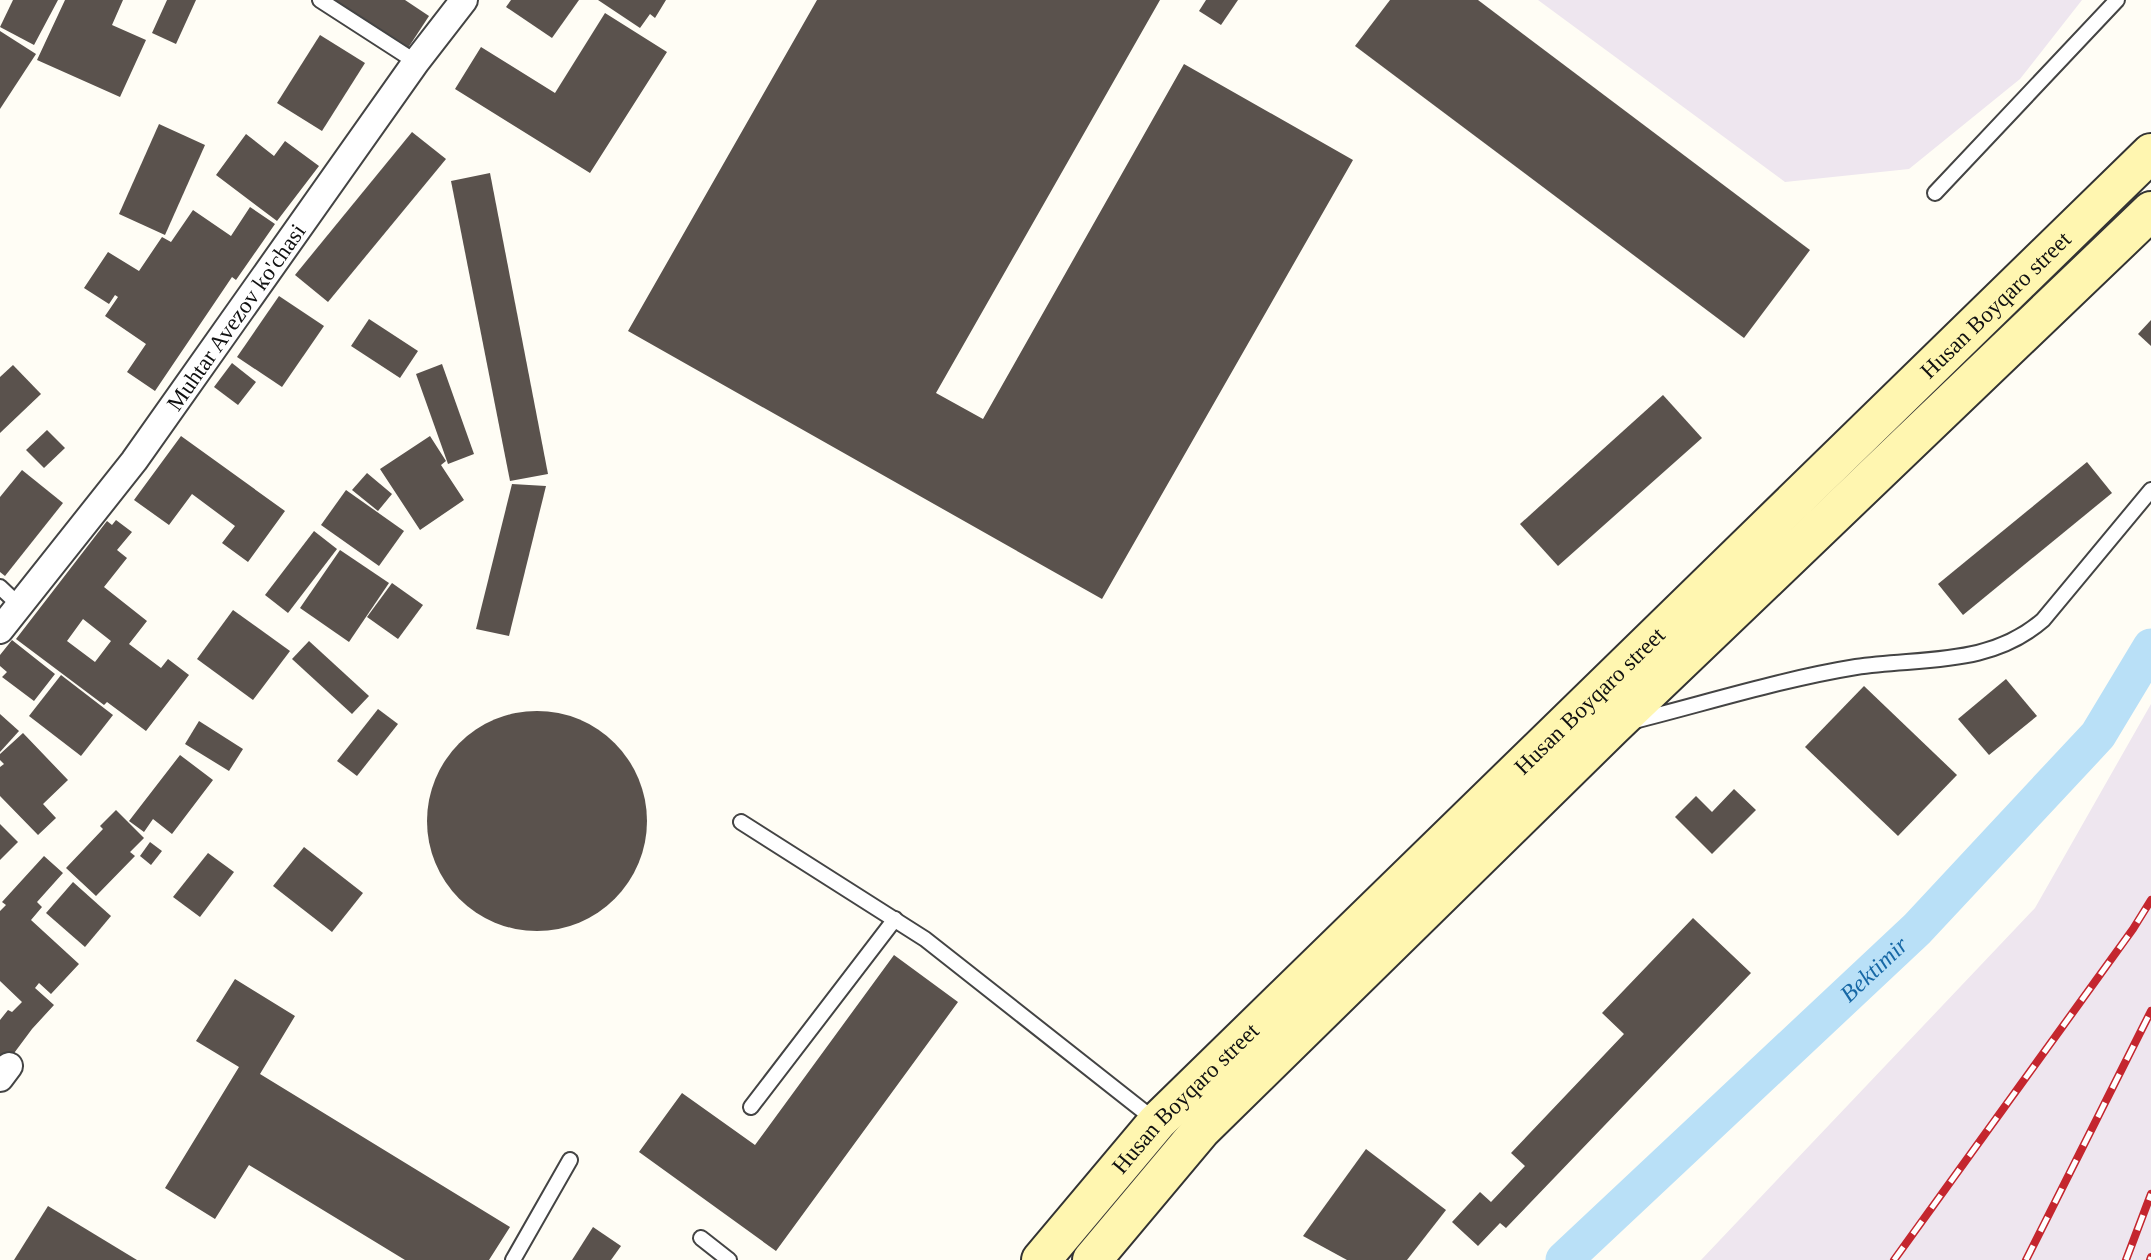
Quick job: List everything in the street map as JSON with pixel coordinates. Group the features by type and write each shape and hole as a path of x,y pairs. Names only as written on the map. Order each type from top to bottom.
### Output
{"main road":[{"name":"Husan Boyqaro street","path":"1041,1260 1157,1122 2151,153"},
{"name":"Husan Boyqaro street","path":"1092,1260 1201,1130 1612,727 2151,211"}],"street":[{"name":"Muhtar Avezov ko'chasi","path":"0,630 134,461 416,62 464,0"}],"lane":[{"path":"320,0 416,62"},
{"path":"1935,193 2117,0"},
{"path":"1612,727 1856,667 1928,662 2001,646 2026,635 2043,620 2151,490"},
{"path":"0,587 20,607"},
{"path":"741,822 925,939 1157,1122"},
{"path":"751,1107 895,919"},
{"path":"513,1260 570,1160"},
{"path":"701,1238 729,1260"}],"shaded area":[{"path":"1538,0 2082,0 2020,79 1909,169 1785,182"},
{"path":"2151,704 2151,1260 1701,1260 2035,908"}],"building":[{"path":"13,0 58,0 34,45 0,27"},
{"path":"65,0 123,0 112,25 146,40 120,97 37,60"},
{"path":"167,0 196,0 176,44 152,33"},
{"path":"334,0 405,0 429,16 408,48"},
{"path":"511,0 579,0 552,38 506,7"},
{"path":"598,0 666,0 655,18 650,14 640,28"},
{"path":"817,0 1160,0 936,393 983,419 1184,64 1353,160 1102,599 628,331"},
{"path":"1206,0 1238,0 1221,25 1199,11"},
{"path":"1390,0 1478,0 1810,250 1744,338 1355,46"},
{"path":"605,13 667,52 590,173 455,89 481,47 555,93"},
{"path":"0,31 36,54 0,109"},
{"path":"320,35 365,63 322,131 277,103"},
{"path":"159,124 205,145 165,235 119,214"},
{"path":"412,132 446,159 328,302 295,275"},
{"path":"246,134 274,156 285,141 319,166 277,221 216,175"},
{"path":"490,173 548,474 510,481 451,181"},
{"path":"250,207 275,224 236,280 232,277 155,391 127,372 146,344 105,316 118,297 115,295 109,304 84,288 108,252 139,271 162,237 171,242 193,210 231,236"},
{"path":"279,296 324,326 282,387 237,357"},
{"path":"369,319 418,351 400,378 351,346"},
{"path":"2151,320 2151,346 2138,334"},
{"path":"232,363 256,382 238,405 214,387"},
{"path":"442,364 474,454 448,464 416,374"},
{"path":"13,365 41,394 0,433 0,377"},
{"path":"1663,395 1702,438 1558,566 1520,524"},
{"path":"47,430 65,448 44,468 26,450"},
{"path":"181,436 285,511 248,562 222,543 235,526 192,494 169,525 134,500"},
{"path":"430,436 446,461 441,465 464,500 420,530 380,469"},
{"path":"2087,462 2112,493 1963,615 1938,584"},
{"path":"22,470 63,503 5,576 0,572 0,497"},
{"path":"367,473 392,494 378,511 352,490"},
{"path":"512,484 546,486 509,636 476,629"},
{"path":"346,490 404,531 379,566 321,525"},
{"path":"116,520 132,532 117,550 127,558 104,587 147,621 129,644 161,668 168,659 189,675 146,731 107,702 104,705 16,639 107,521 112,525","holes":["83,619 111,641 95,662 67,641"]},
{"path":"314,531 337,549 288,613 265,595"},
{"path":"340,550 389,583 349,642 300,608"},
{"path":"392,583 423,605 398,639 367,617"},
{"path":"233,610 290,651 253,700 197,659"},
{"path":"12,640 55,674 34,701 2,677 7,672 0,666 0,655"},
{"path":"309,641 369,696 352,714 292,659"},
{"path":"61,675 113,715 81,756 29,716"},
{"path":"2006,679 2037,716 1989,755 1958,719"},
{"path":"1864,686 1957,775 1898,836 1805,747"},
{"path":"378,709 398,724 357,776 337,761"},
{"path":"537,711 569,716 589,724 607,736 622,751 634,769 642,789 647,821 642,853 634,873 622,891 607,906 589,918 569,926 537,931 505,926 485,918 467,906 452,891 440,873 432,853 427,821 432,789 440,769 452,751 467,736 485,724 505,716"},
{"path":"0,714 19,731 0,752"},
{"path":"199,721 243,749 229,771 185,744"},
{"path":"23,733 68,780 43,804 56,818 38,835 0,796 0,767 4,764 0,760 0,754"},
{"path":"180,755 213,780 172,834 153,819 144,832 129,821"},
{"path":"1734,789 1756,810 1712,854 1675,817 1696,796 1712,812"},
{"path":"116,810 144,838 130,852 135,856 96,896 66,868 103,829 100,826"},
{"path":"0,824 18,842 0,860"},
{"path":"150,842 162,851 151,865 140,856"},
{"path":"304,847 363,893 332,932 273,886"},
{"path":"208,853 234,872 200,917 173,897"},
{"path":"44,856 63,873 37,902 42,907 31,920 79,964 51,994 39,983 35,988 54,1005 0,1072 0,1020 8,1010 12,1012 22,1002 0,981 0,911 6,905 2,902"},
{"path":"73,882 111,916 85,947 46,913"},
{"path":"1693,918 1751,973 1506,1228 1500,1223 1478,1246 1452,1222 1480,1192 1491,1202 1525,1166 1511,1153 1624,1034 1602,1013"},
{"path":"894,955 958,1002 776,1251 639,1152 682,1093 755,1145"},
{"path":"235,979 295,1016 260,1074 510,1227 489,1260 405,1260 249,1165 215,1219 165,1188 239,1067 196,1041"},
{"path":"1366,1149 1446,1210 1407,1260 1347,1260 1303,1236"},
{"path":"48,1206 137,1260 14,1260"},
{"path":"593,1227 621,1246 611,1260 572,1260"}],"waterway":[{"name":"Bektimir","path":"1564,1260 1917,929 2098,735 2151,647"}],"railway":[{"path":"1894,1260 2133,929 2151,900"},
{"path":"2026,1260 2151,1011"},
{"path":"2126,1260 2151,1194"}]}
